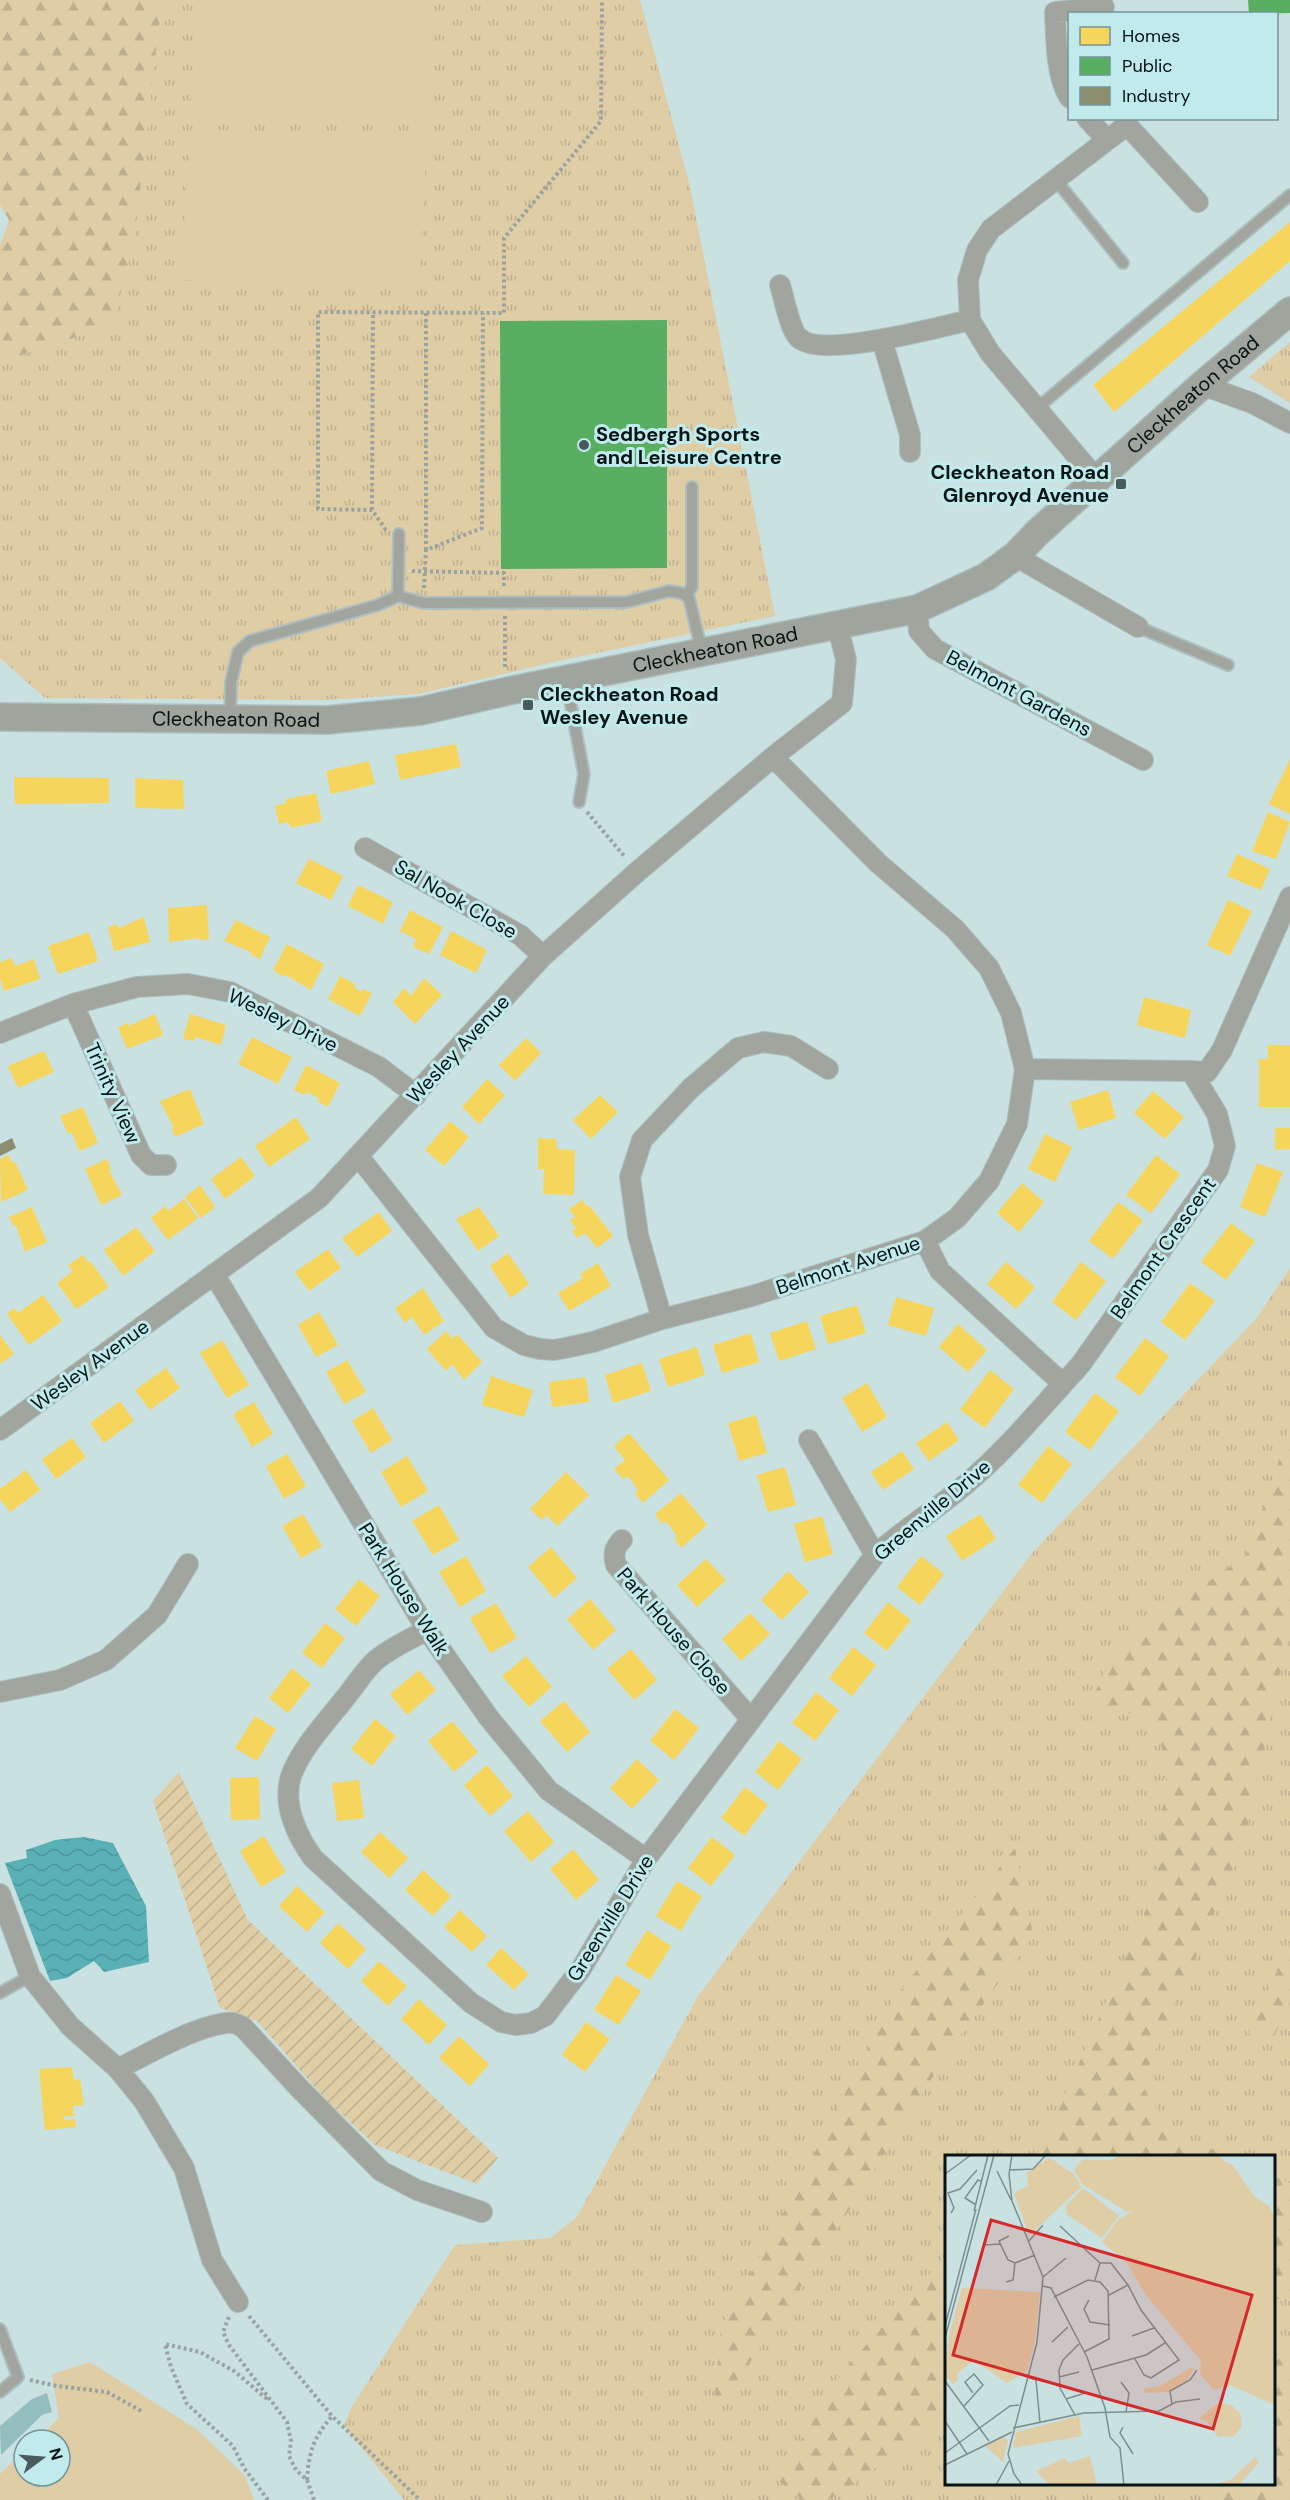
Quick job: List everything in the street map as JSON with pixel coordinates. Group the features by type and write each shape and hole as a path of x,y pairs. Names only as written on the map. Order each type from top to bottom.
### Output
{"street":[{"path":"1068,93 1061,77 1056,43 1055,12 1104,7"},
{"path":"1089,120 1107,140"},
{"path":"1098,481 990,354 970,320 968,280 977,250 991,229 1127,125 1198,202"},
{"path":"780,285 796,336 804,343 817,346 882,340 970,320"},
{"name":"Cleckheaton Road","path":"0,717 327,720 421,711 917,609 986,577 1015,556 1037,533 1098,481 1202,385 1290,311"},
{"path":"882,340 910,435 910,452"},
{"path":"1202,385 1252,403 1290,423"},
{"path":"1015,556 1138,627"},
{"name":"Belmont Gardens","path":"917,609 919,631 935,649 1143,760"},
{"name":"Wesley Avenue","path":"0,1431 319,1198 543,956 637,872 773,757 842,703 846,660 837,625"},
{"name":"Belmont Avenue","path":"359,1156 494,1328 524,1345 554,1350 592,1342 662,1319 752,1296 924,1241 957,1218 989,1181 1017,1124 1025,1069 1011,1013 989,968 955,929 878,863 773,757"},
{"name":"Sal Nook Close","path":"365,848 520,934 543,956"},
{"path":"1025,1069 1207,1072 1222,1050 1290,897"},
{"name":"Wesley Drive","path":"0,1033 73,1004 137,987 188,984 230,992 379,1067 416,1095"},
{"name":"Trinity View","path":"73,1004 141,1155 151,1165 166,1165"},
{"path":"662,1319 638,1235 630,1177 642,1140 691,1088 738,1048 764,1042 791,1046 828,1069"},
{"name":"Belmont Crescent","path":"1063,1384 1080,1364 1218,1170 1225,1146 1217,1114 1191,1071"},
{"path":"924,1241 940,1271 1063,1384"},
{"name":"Park House Walk","path":"214,1275 427,1630 489,1718 549,1791 646,1859"},
{"name":"Greenville Drive","path":"427,1630 388,1651 373,1663 307,1748 291,1777 289,1800 293,1819 300,1840 313,1858 471,2003 501,2022 516,2025 531,2023 545,2016 581,1970 646,1859 874,1555 900,1532 965,1485 999,1454 1063,1384"},
{"path":"809,1440 874,1555"},
{"name":"Park House Close","path":"622,1540 615,1547 613,1555 616,1565 750,1718"},
{"path":"0,1692 60,1680 106,1660 157,1615 188,1563"},
{"path":"0,1894 30,1976 70,2026 118,2069 144,2101 184,2168 212,2260 238,2302"},
{"path":"118,2069 204,2029 234,2023 243,2027 381,2171 417,2190 482,2212"}],"lane":[{"path":"1055,179 1123,263"},
{"path":"1036,409 1290,195"},
{"path":"686,596 692,587 692,487"},
{"path":"398,596 399,534"},
{"path":"230,719 231,681 238,652 250,641 378,605 398,596 424,603 627,602 669,591 682,592 689,598 702,652"},
{"path":"1138,627 1228,665"},
{"path":"566,680 584,774 579,802"},
{"path":"0,1993 30,1976"},
{"path":"0,2329 18,2377 0,2392"}],"path":[{"path":"372,510 318,509 318,312 504,313 504,238 601,121 602,0"},
{"path":"373,313 372,510 386,528 386,539"},
{"path":"424,603 426,313"},
{"path":"426,550 483,528 483,313"},
{"path":"579,802 637,872"},
{"path":"307,2480 296,2470 289,2456 291,2441 286,2422 229,2345 223,2332 238,2302 332,2416 420,2500"},
{"path":"268,2500 263,2490 244,2468 232,2446 187,2404 171,2367 165,2344 200,2352 234,2371 273,2403"},
{"path":"18,2377 57,2386 107,2392 143,2412"},
{"path":"314,2500 307,2480 308,2455 317,2433 332,2416"}],"green space":[{"path":"0,0 162,0 135,235 113,325 0,362 0,246 9,220 0,205"},
{"path":"162,0 640,0 690,187 775,616 563,660 418,694 325,700 45,698 0,658 0,362 113,325 135,235"},
{"path":"197,0 434,0 429,123 190,115"},
{"path":"191,129 427,136 419,283 180,280"},
{"path":"1290,342 1290,403 1249,377"},
{"path":"1290,1268 1290,2500 404,2500 344,2426 351,2408 455,2245 550,2238 577,2217 698,1996 1032,1553 1256,1319"},
{"path":"1290,1427 1290,1625 1244,1842 1141,2084 1171,2132 1226,2155 1035,2155 1042,2148 1154,1892 1168,1760 1147,1716 1088,1708 1115,1649 1247,1554"},
{"path":"179,1772 248,1920 498,2158 477,2184 375,2145 327,2101 257,2021 220,2008 153,1801"},
{"path":"1015,1848 1033,1935 948,2053 783,2315 713,2415 721,2327 791,2199 892,2001"},
{"path":"1290,1942 1290,2002 1272,2041 1248,2035"},
{"path":"1275,2176 1290,2183 1290,2296 1275,2300"},
{"path":"945,2256 945,2421 829,2500 801,2500 777,2479 844,2370"},
{"path":"1290,2352 1290,2500 1204,2500 1196,2485 1275,2485 1275,2361"},
{"path":"90,2362 198,2430 245,2476 254,2500 0,2500 0,2474 12,2462 12,2488 72,2488 72,2428 49,2428 59,2418 52,2374"}],"water":[{"path":"84,1837 113,1843 146,1906 149,1962 104,1972 94,1961 67,1978 50,1981 5,1863 27,1858 26,1850 55,1840"}],"building: Homes":[{"path":"1290,222 1290,261 1114,412 1093,385"},
{"path":"456,744 461,767 400,780 395,755"},
{"path":"1290,759 1290,814 1269,804"},
{"path":"369,761 375,784 331,794 326,771"},
{"path":"14,777 109,778 109,803 15,804"},
{"path":"135,778 183,780 184,809 135,808"},
{"path":"316,793 322,821 291,828 288,822 279,824 275,806 286,803 286,799"},
{"path":"1268,812 1290,822 1276,859 1252,851"},
{"path":"1237,854 1270,869 1261,890 1227,876"},
{"path":"309,859 343,876 331,900 296,883"},
{"path":"358,885 393,902 383,924 348,906"},
{"path":"1228,900 1252,911 1230,956 1207,945"},
{"path":"207,905 209,939 169,942 168,908"},
{"path":"410,910 443,927 429,954 413,947 416,939 400,931"},
{"path":"144,917 150,942 114,951 108,927 117,924 119,928"},
{"path":"236,920 270,937 260,959 250,954 251,952 224,941"},
{"path":"451,931 487,950 476,973 440,955"},
{"path":"89,932 98,961 58,974 48,946"},
{"path":"287,944 324,964 311,990 273,970"},
{"path":"12,958 15,966 34,959 40,979 4,991 0,978 0,962"},
{"path":"340,976 355,984 354,987 361,992 363,989 372,993 360,1016 328,999"},
{"path":"424,978 442,995 415,1024 393,1002 404,988 411,996"},
{"path":"1144,997 1191,1010 1185,1038 1137,1025"},
{"path":"155,1014 163,1035 127,1049 118,1027 128,1023 128,1026"},
{"path":"190,1014 226,1025 221,1045 195,1037 194,1041 183,1039"},
{"path":"252,1037 292,1057 278,1084 238,1064"},
{"path":"526,1038 541,1053 515,1081 499,1065"},
{"path":"1268,1045 1290,1045 1290,1107 1259,1107 1259,1059 1268,1059"},
{"path":"44,1051 54,1072 18,1088 8,1066"},
{"path":"306,1065 340,1083 328,1107 318,1102 319,1098 294,1090"},
{"path":"487,1079 505,1095 479,1124 462,1107"},
{"path":"190,1089 204,1124 175,1137 172,1129 174,1128 160,1101"},
{"path":"1108,1090 1116,1118 1079,1130 1070,1102"},
{"path":"1153,1091 1184,1117 1165,1139 1134,1113"},
{"path":"600,1095 618,1112 591,1139 573,1120"},
{"path":"83,1107 98,1143 79,1151 72,1132 68,1134 60,1116"},
{"path":"296,1117 310,1139 269,1167 255,1146"},
{"path":"450,1121 469,1137 444,1166 425,1150"},
{"path":"1275,1128 1290,1128 1290,1149 1275,1150"},
{"path":"1045,1134 1072,1147 1055,1182 1028,1169"},
{"path":"538,1138 556,1139 557,1149 575,1150 574,1195 543,1194 544,1169 538,1170"},
{"path":"9,1155 12,1163 15,1162 28,1190 1,1202 0,1159"},
{"path":"1156,1155 1180,1174 1151,1213 1126,1195"},
{"path":"241,1157 255,1176 225,1199 211,1179"},
{"path":"107,1159 111,1169 109,1170 122,1195 101,1205 85,1169"},
{"path":"1257,1163 1283,1172 1265,1217 1240,1207"},
{"path":"1022,1183 1044,1202 1019,1232 997,1213"},
{"path":"200,1185 215,1207 201,1218 185,1197"},
{"path":"184,1199 198,1218 168,1240 151,1218 165,1206 168,1211"},
{"path":"582,1200 588,1207 590,1206 613,1236 597,1248 585,1233 577,1238 572,1231 576,1228 570,1220 575,1217 569,1209"},
{"path":"1118,1202 1143,1220 1113,1259 1089,1241"},
{"path":"32,1207 47,1242 25,1252 16,1225 13,1226 9,1217"},
{"path":"479,1207 499,1236 478,1251 456,1219"},
{"path":"379,1212 392,1231 357,1257 342,1238"},
{"path":"1231,1223 1255,1241 1226,1280 1201,1262"},
{"path":"136,1227 155,1251 123,1276 104,1250"},
{"path":"328,1249 341,1268 309,1291 295,1272"},
{"path":"508,1253 529,1284 511,1298 490,1266"},
{"path":"83,1255 109,1287 76,1309 57,1283 73,1271 68,1265"},
{"path":"1006,1262 1035,1287 1016,1309 987,1284"},
{"path":"1081,1262 1106,1281 1076,1320 1052,1302"},
{"path":"598,1263 611,1286 569,1311 558,1293 583,1278 580,1274"},
{"path":"1190,1283 1215,1301 1185,1340 1161,1322"},
{"path":"423,1288 444,1321 424,1335 412,1317 405,1323 395,1308"},
{"path":"43,1295 62,1321 29,1345 7,1314 14,1308 18,1313"},
{"path":"896,1297 934,1308 926,1336 888,1325"},
{"path":"857,1305 866,1333 828,1344 820,1316"},
{"path":"319,1312 338,1345 316,1357 298,1325"},
{"path":"807,1321 816,1349 779,1361 770,1333"},
{"path":"958,1324 987,1350 968,1372 939,1347"},
{"path":"446,1331 452,1338 458,1335 482,1362 464,1380 452,1364 446,1371 427,1349"},
{"path":"751,1333 759,1362 722,1373 713,1345"},
{"path":"0,1335 14,1354 0,1364"},
{"path":"1145,1338 1169,1356 1140,1396 1115,1377"},
{"path":"222,1340 249,1385 227,1398 200,1353"},
{"path":"697,1347 705,1375 668,1387 659,1359"},
{"path":"347,1360 366,1392 344,1404 326,1372"},
{"path":"642,1363 651,1391 613,1403 605,1375"},
{"path":"166,1368 180,1388 150,1410 135,1390"},
{"path":"990,1370 1014,1389 985,1428 960,1410"},
{"path":"491,1376 533,1390 524,1417 482,1405"},
{"path":"586,1377 589,1402 552,1407 549,1382"},
{"path":"867,1383 887,1417 862,1432 842,1398"},
{"path":"1095,1393 1119,1411 1090,1450 1065,1432"},
{"path":"120,1401 134,1421 104,1443 90,1423"},
{"path":"254,1402 273,1434 252,1447 233,1414"},
{"path":"373,1408 392,1440 371,1453 352,1421"},
{"path":"756,1415 767,1453 739,1461 728,1423"},
{"path":"947,1422 959,1440 929,1461 916,1443"},
{"path":"629,1433 669,1480 643,1503 635,1493 638,1490 628,1476 623,1479 614,1469 625,1460 614,1446"},
{"path":"72,1438 86,1457 56,1479 42,1459"},
{"path":"1048,1446 1072,1464 1042,1503 1018,1485"},
{"path":"902,1451 914,1469 883,1490 871,1472"},
{"path":"287,1454 306,1486 284,1499 266,1466"},
{"path":"407,1456 428,1491 401,1507 381,1472"},
{"path":"785,1467 796,1505 768,1512 757,1475"},
{"path":"26,1470 40,1490 10,1512 0,1499 0,1489"},
{"path":"566,1472 589,1495 557,1526 547,1515 542,1520 530,1509"},
{"path":"681,1493 707,1525 681,1548 675,1539 677,1536 666,1521 662,1524 655,1514"},
{"path":"439,1505 459,1540 433,1555 412,1521"},
{"path":"303,1514 322,1546 301,1558 282,1526"},
{"path":"980,1514 996,1539 962,1561 946,1536"},
{"path":"822,1516 833,1554 805,1562 794,1524"},
{"path":"551,1547 577,1578 554,1598 528,1567"},
{"path":"466,1556 486,1591 460,1607 439,1572"},
{"path":"921,1556 944,1574 920,1605 897,1587"},
{"path":"706,1559 726,1580 697,1607 677,1585"},
{"path":"788,1571 809,1592 782,1620 761,1600"},
{"path":"359,1579 380,1596 356,1626 335,1609"},
{"path":"590,1599 616,1630 593,1650 567,1619"},
{"path":"888,1602 911,1620 887,1651 864,1633"},
{"path":"496,1603 517,1638 490,1653 470,1618"},
{"path":"750,1613 770,1634 741,1661 722,1639"},
{"path":"325,1623 345,1638 322,1668 302,1653"},
{"path":"853,1647 876,1665 852,1696 829,1678"},
{"path":"631,1649 657,1680 634,1700 607,1669"},
{"path":"526,1656 552,1687 529,1707 502,1676"},
{"path":"292,1668 311,1684 288,1713 269,1698"},
{"path":"419,1670 436,1690 407,1715 390,1694"},
{"path":"816,1692 839,1710 815,1741 792,1723"},
{"path":"564,1701 590,1732 567,1752 540,1721"},
{"path":"675,1709 699,1728 674,1760 650,1741"},
{"path":"255,1716 276,1729 257,1761 235,1748"},
{"path":"375,1719 396,1736 372,1766 351,1749"},
{"path":"452,1721 478,1752 454,1772 428,1741"},
{"path":"779,1741 802,1759 778,1790 755,1772"},
{"path":"637,1759 659,1780 632,1809 610,1788"},
{"path":"487,1765 513,1796 490,1816 464,1785"},
{"path":"259,1777 260,1819 231,1820 230,1778"},
{"path":"359,1780 364,1818 337,1821 332,1783"},
{"path":"745,1787 768,1805 744,1836 721,1818"},
{"path":"528,1811 554,1842 531,1862 504,1831"},
{"path":"380,1832 408,1858 389,1878 361,1852"},
{"path":"264,1836 286,1872 261,1887 240,1851"},
{"path":"712,1837 735,1855 711,1886 688,1868"},
{"path":"573,1849 599,1880 576,1900 550,1869"},
{"path":"423,1870 451,1896 433,1916 405,1890"},
{"path":"677,1881 702,1896 681,1931 656,1916"},
{"path":"297,1886 325,1912 307,1932 279,1906"},
{"path":"460,1910 487,1936 472,1952 444,1927"},
{"path":"338,1923 366,1949 348,1969 320,1943"},
{"path":"647,1930 671,1946 650,1980 625,1965"},
{"path":"501,1948 529,1974 514,1990 486,1965"},
{"path":"379,1961 407,1986 388,2006 361,1981"},
{"path":"616,1975 641,1991 619,2025 594,2010"},
{"path":"419,1999 447,2025 429,2045 401,2019"},
{"path":"586,2022 610,2039 585,2072 562,2055"},
{"path":"459,2036 489,2064 470,2086 439,2058"},
{"path":"72,2067 74,2080 80,2079 84,2105 73,2106 74,2116 64,2116 64,2120 75,2119 76,2127 45,2130 39,2069"}],"building: Public":[{"path":"1248,0 1290,0 1290,13 1249,12"},
{"name":"Sedbergh Sports and Leisure Centre","path":"667,320 667,568 501,569 500,321"}],"building: Industry":[{"path":"12,1138 16,1148 0,1156 0,1144"}],"building: Other":[{"path":"47,2393 52,2412 42,2415 29,2428 12,2428 12,2444 1,2455 0,2426 32,2399"}],"place":[{"name":"Sedbergh Sports and Leisure Centre","path":"584,445"},
{"name":"Cleckheaton Road Glenroyd Avenue","path":"1121,484"},
{"name":"Cleckheaton Road Wesley Avenue","path":"528,705"}]}
